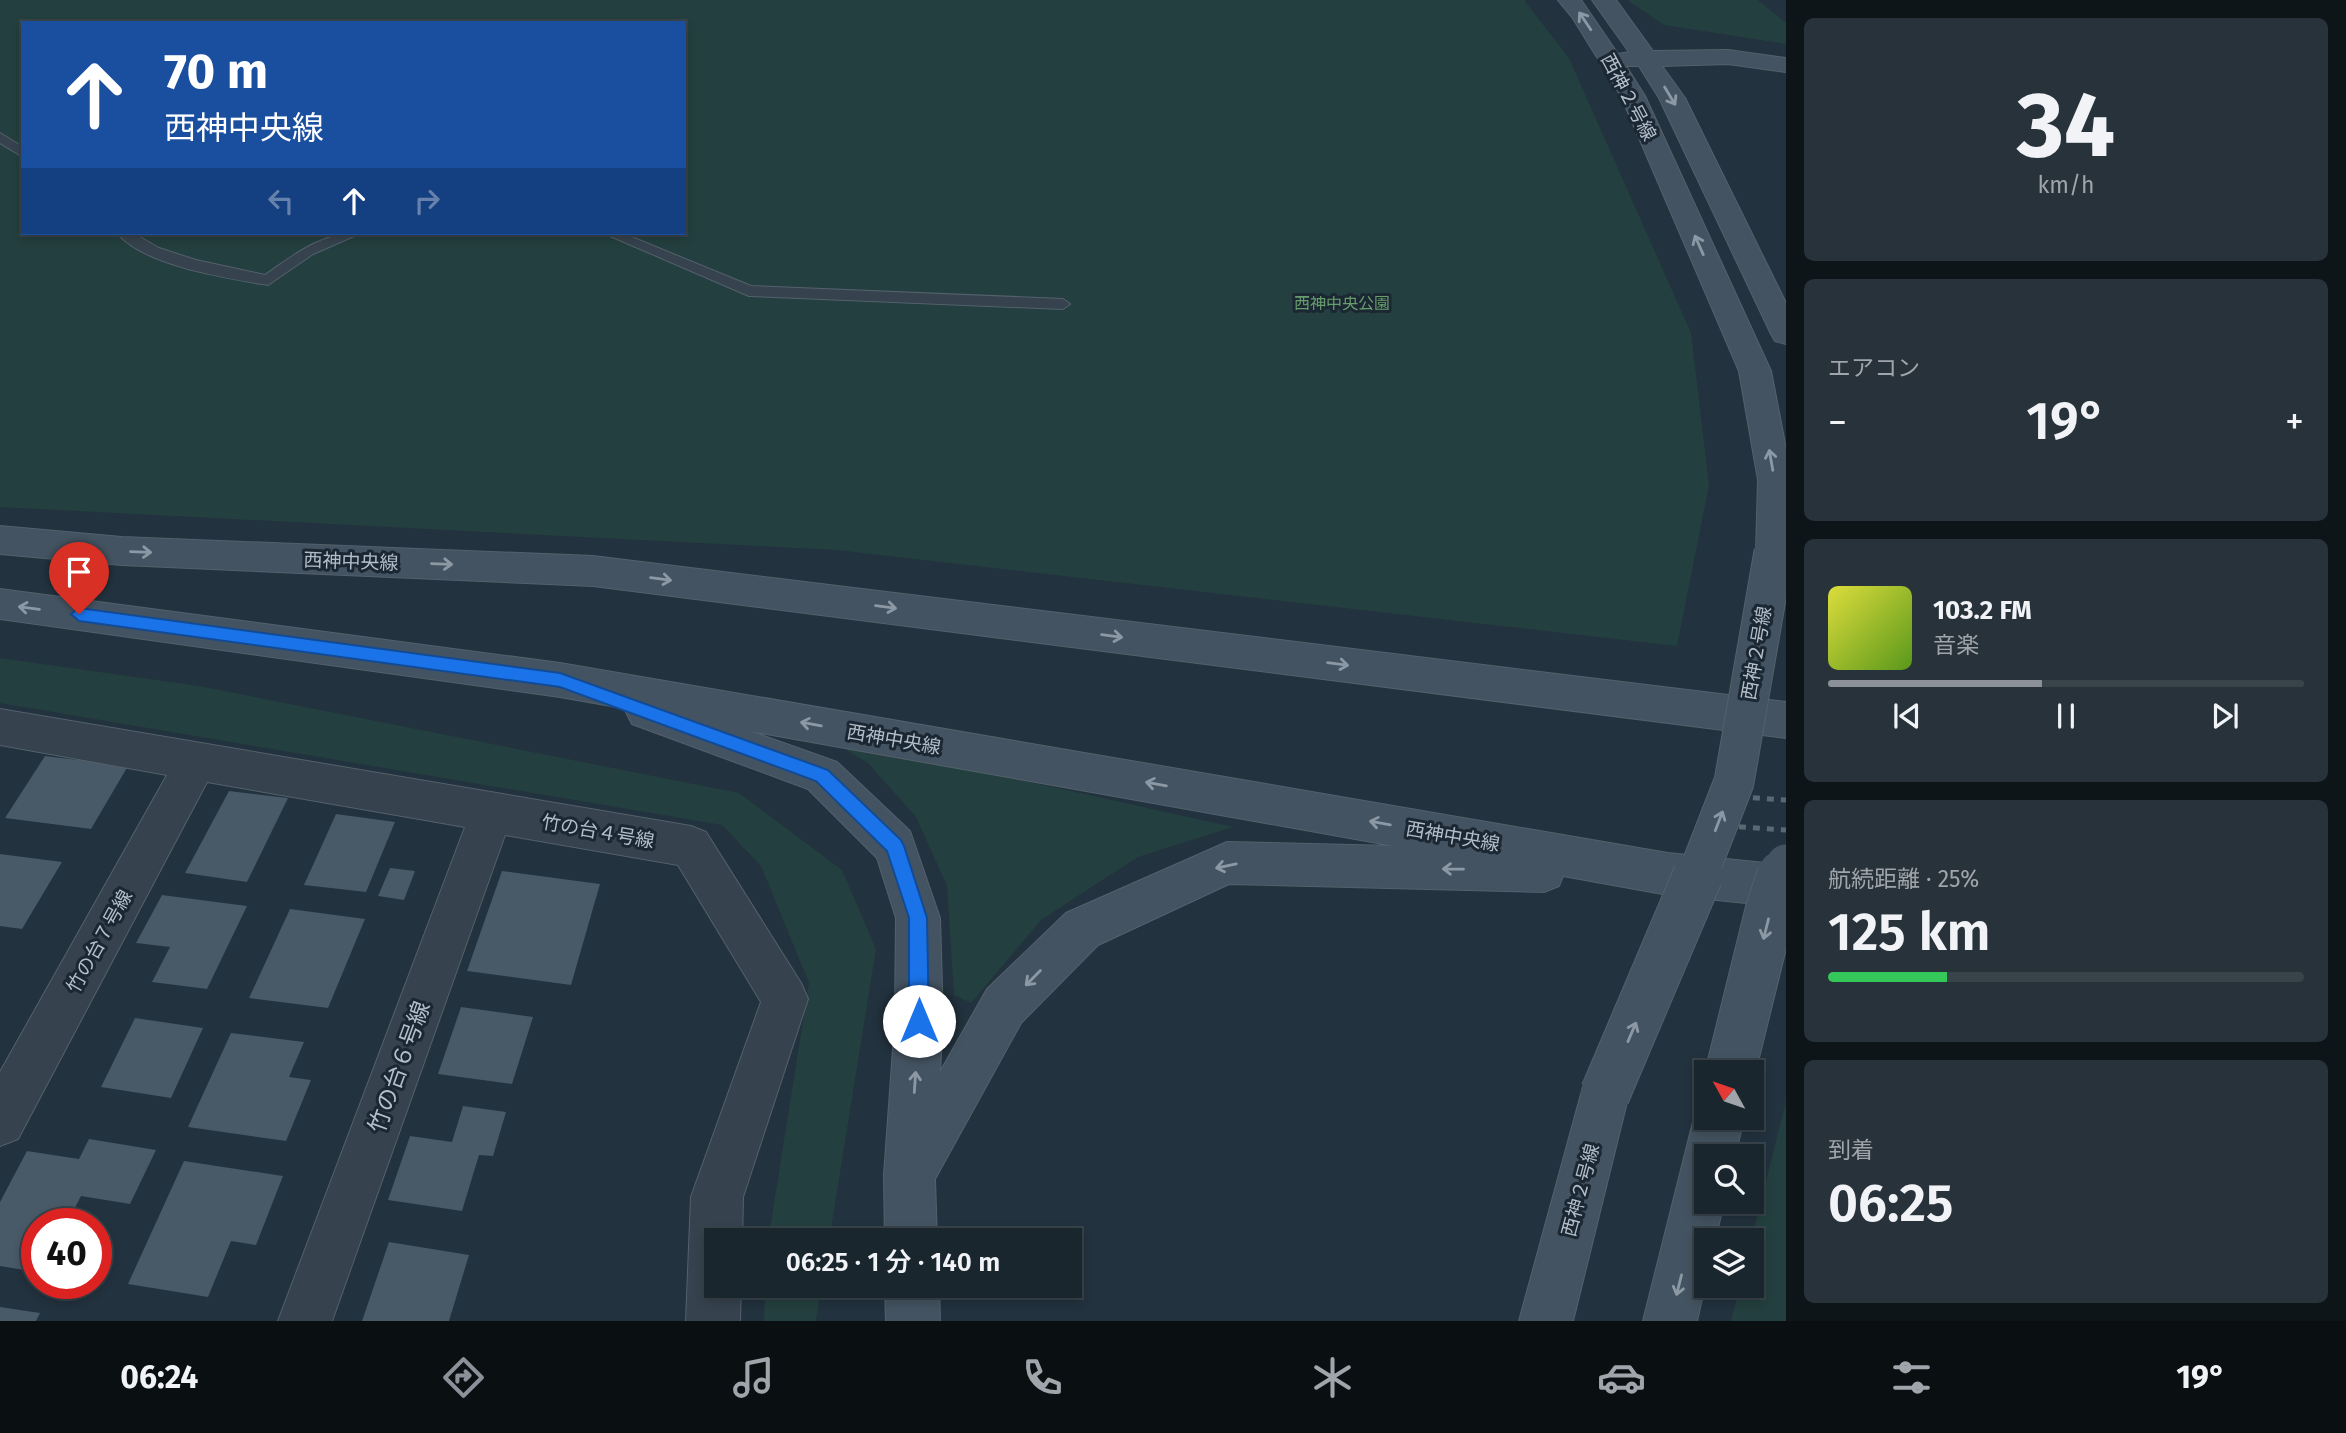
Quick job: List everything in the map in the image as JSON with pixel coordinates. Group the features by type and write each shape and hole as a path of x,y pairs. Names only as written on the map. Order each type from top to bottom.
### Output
{"street":[{"name":"西神２号線","path":"1546,1321 1605,1094 1734,782 1774,552 1775,480 1755,371 1633,96 1569,0"},
{"name":"西神２号線","path":"1603,0 1672,98 1786,334"},
{"path":"1610,59 1728,57 1786,65"},
{"name":"西神中央線","path":"0,540 122,551 593,571 1786,720"},
{"name":"西神中央線","path":"0,604 560,680 1668,874 1786,886"},
{"path":"560,680 822,775 895,846 918,918 919,1021 909,1175 911,1228"},
{"name":"竹の台４号線","path":"0,727 691,847 785,999 717,1197 713,1321"},
{"name":"竹の台７号線","path":"0,1121 197,761"},
{"name":"竹の台６号線","path":"305,1321 492,812"},
{"path":"909,1175 1004,1006 1082,929 1227,863 1668,874"},
{"path":"1733,1060 1770,911 1786,864"},
{"path":"1670,1321 1696,1214"},
{"path":"912,1298 913,1321"}],"lane":[{"path":"0,137 21,152"},
{"path":"126,235 140,246 227,273 268,280 308,251 349,235"},
{"path":"615,235 749,291 1063,304"}],"green space":[{"name":"西神中央公園","path":"0,0 1524,0 1569,58 1691,333 1709,485 1677,646 836,550 0,507"},
{"path":"1627,0 1758,0 1786,23 1786,44 1664,25"},
{"path":"0,658 199,686 739,793 842,870 876,949 831,1228 770,1228 809,983 761,866 722,825 0,703"},
{"path":"823,736 1233,827 1138,857 1041,920 971,1003 954,995 947,886 916,817 868,763"},
{"path":"1786,1101 1786,1321 1731,1321 1737,1298 1764,1298 1764,1228 1754,1228 1758,1214 1764,1214 1764,1189"},
{"path":"765,1298 819,1298 816,1321 764,1321"}],"building":[{"path":"45,756 128,766 91,829 5,818"},
{"path":"229,791 288,798 247,882 185,873"},
{"path":"336,814 395,822 366,892 304,885"},
{"path":"0,854 62,862 22,929 0,926"},
{"path":"390,868 415,871 404,900 378,896"},
{"path":"502,871 600,884 571,985 467,971"},
{"path":"162,895 247,906 207,989 152,982 170,947 136,943"},
{"path":"290,909 365,919 328,1008 249,998"},
{"path":"461,1007 533,1017 512,1084 438,1074"},
{"path":"135,1018 203,1028 171,1098 101,1087"},
{"path":"231,1033 304,1042 289,1077 311,1080 286,1141 188,1127"},
{"path":"463,1106 506,1112 493,1156 479,1155 462,1211 388,1200 410,1136 452,1142"},
{"path":"89,1139 156,1150 130,1204 81,1196 75,1208 21,1208 21,1269 0,1266 0,1202 27,1151 79,1159"},
{"path":"184,1161 283,1176 256,1245 231,1241 208,1297 128,1284"},
{"path":"389,1242 469,1255 449,1321 362,1321"},
{"path":"0,1307 40,1313 36,1321 0,1321"}],"railway":[{"path":"1711,795 1786,800"},
{"path":"1711,825 1786,830"}],"route":[{"path":"79,614 560,680 822,775 895,846 918,918 919,1021"}]}
